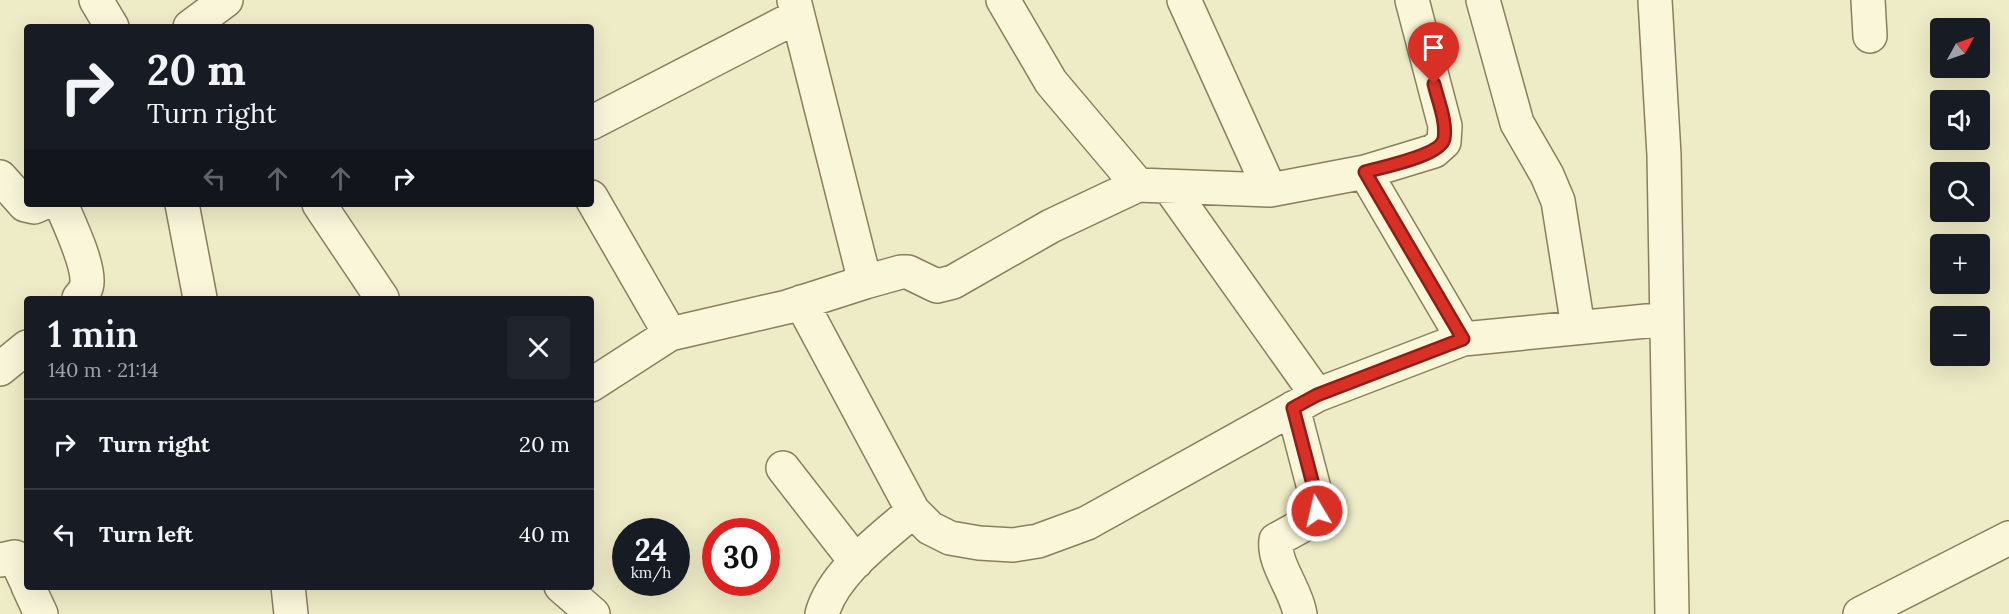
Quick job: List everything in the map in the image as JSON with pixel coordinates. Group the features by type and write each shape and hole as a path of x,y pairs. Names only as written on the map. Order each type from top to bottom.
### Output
{"street":[{"path":"96,0 110,24"},
{"path":"194,24 226,0"},
{"path":"1003,0 1051,82 1138,185"},
{"path":"1184,0 1270,190"},
{"path":"594,383 670,334 801,302 901,272 908,272 937,286 953,282 1051,226 1138,185 1270,190 1365,172 1434,152 1444,142 1445,126 1412,0"},
{"path":"1483,0 1517,123 1547,175 1558,201 1578,327"},
{"path":"1655,0 1664,155 1672,614"},
{"path":"1868,0 1870,36"},
{"path":"594,121 796,8 865,282"},
{"path":"1365,172 1463,339"},
{"path":"0,177 24,204"},
{"path":"1170,188 1305,401 1317,511 1305,524 1276,540 1274,551 1298,602 1300,614"},
{"path":"594,202 670,334"},
{"path":"62,207 85,268 86,290 81,296"},
{"path":"183,207 200,296"},
{"path":"321,207 381,296"},
{"path":"801,302 913,511 930,528 950,538 1013,545 1038,541 1087,523 1305,401 1463,339 1667,319"},
{"path":"0,369 24,349"},
{"path":"783,468 856,562"},
{"path":"822,614 824,606 840,580 856,562 913,511"},
{"path":"1860,614 2009,538"},
{"path":"30,590 41,614"},
{"path":"288,590 291,614"},
{"path":"566,590 593,614"}],"route":[{"path":"1317,511 1316,496 1293,408 1317,395 1463,339 1365,172 1434,152 1444,142 1445,126 1434,84"}]}
